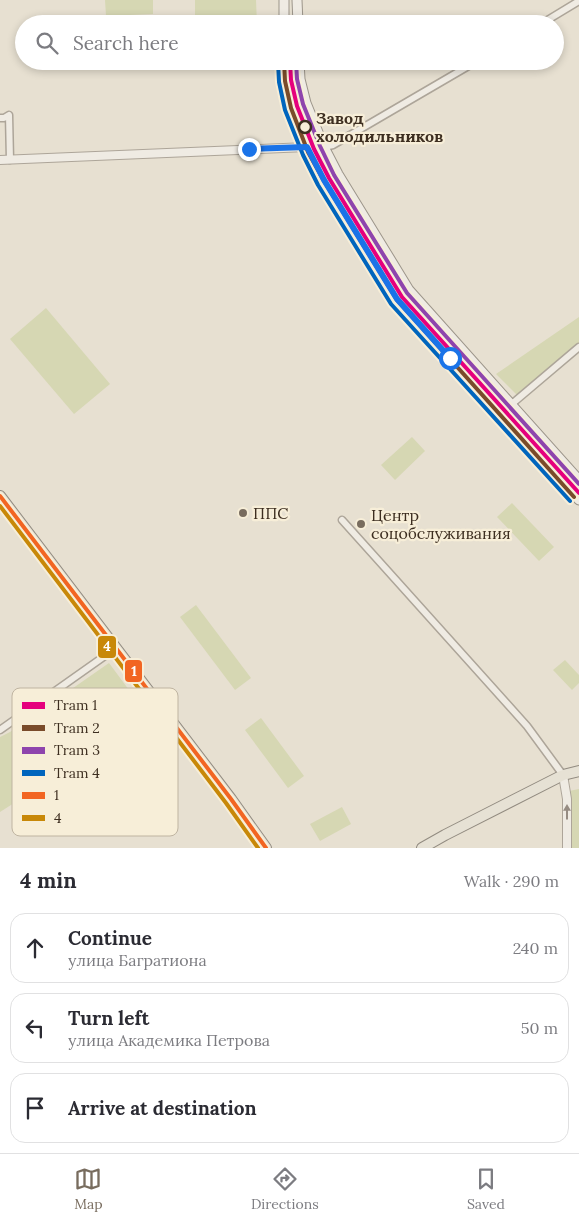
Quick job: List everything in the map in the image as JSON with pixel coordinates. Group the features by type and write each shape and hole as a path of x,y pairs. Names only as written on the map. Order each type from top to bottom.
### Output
{"main road":[{"path":"284,0 284,15"},
{"path":"297,0 298,15"},
{"path":"285,70 286,82 292,107 307,147 324,180 397,299 579,500"},
{"path":"300,70 306,103 324,147 338,174 409,290 579,480"},
{"path":"0,496 146,688"},
{"path":"178,730 266,848"},
{"path":"422,848 563,776 579,771"}],"street":[{"path":"556,15 579,1"},
{"path":"0,160 324,147 333,145 462,70"},
{"path":"0,118 9,115 10,160"},
{"path":"500,414 579,347"},
{"path":"342,520 528,726 563,776 567,799 567,848"},
{"path":"59,688 116,648"},
{"path":"0,730 12,722"}],"green space":[{"path":"105,0 153,0 153,14 106,15"},
{"path":"195,0 256,0 257,15 195,15"},
{"path":"46,308 110,384 74,414 10,339"},
{"path":"579,317 579,344 517,395 496,374"},
{"path":"412,437 425,451 395,480 381,465"},
{"path":"512,503 554,547 539,561 497,517"},
{"path":"196,605 251,678 235,690 180,617"},
{"path":"565,660 579,675 579,683 572,690 553,670"},
{"path":"109,663 128,688 73,688"},
{"path":"261,718 304,776 288,788 245,730"},
{"path":"12,731 12,804 0,812 0,737"},
{"path":"579,789 579,848 571,848 569,791"},
{"path":"342,807 351,824 320,841 310,824"}],"tram line":[{"name":"4","path":"278,70 285,110 303,155 318,185 391,304 570,501"},
{"name":"2","path":"284,70 291,108 308,152 397,300 574,497"},
{"name":"1","path":"290,70 297,106 314,149 329,178 402,297 579,493"},
{"name":"3","path":"296,70 303,104 334,175 407,293 579,484"}],"transit line":[{"name":"1","path":"0,496 146,688"},
{"name":"4","path":"0,506 138,688"},
{"name":"1","path":"178,729 266,848"},
{"name":"4","path":"178,740 258,848"}],"place":[{"name":"Завод холодильников","path":"305,127"},
{"name":"ППС","path":"243,513"},
{"name":"Центр соцобслуживания","path":"361,524"}],"route":[{"path":"249,149 307,147 324,180 397,299 450,358"}]}
